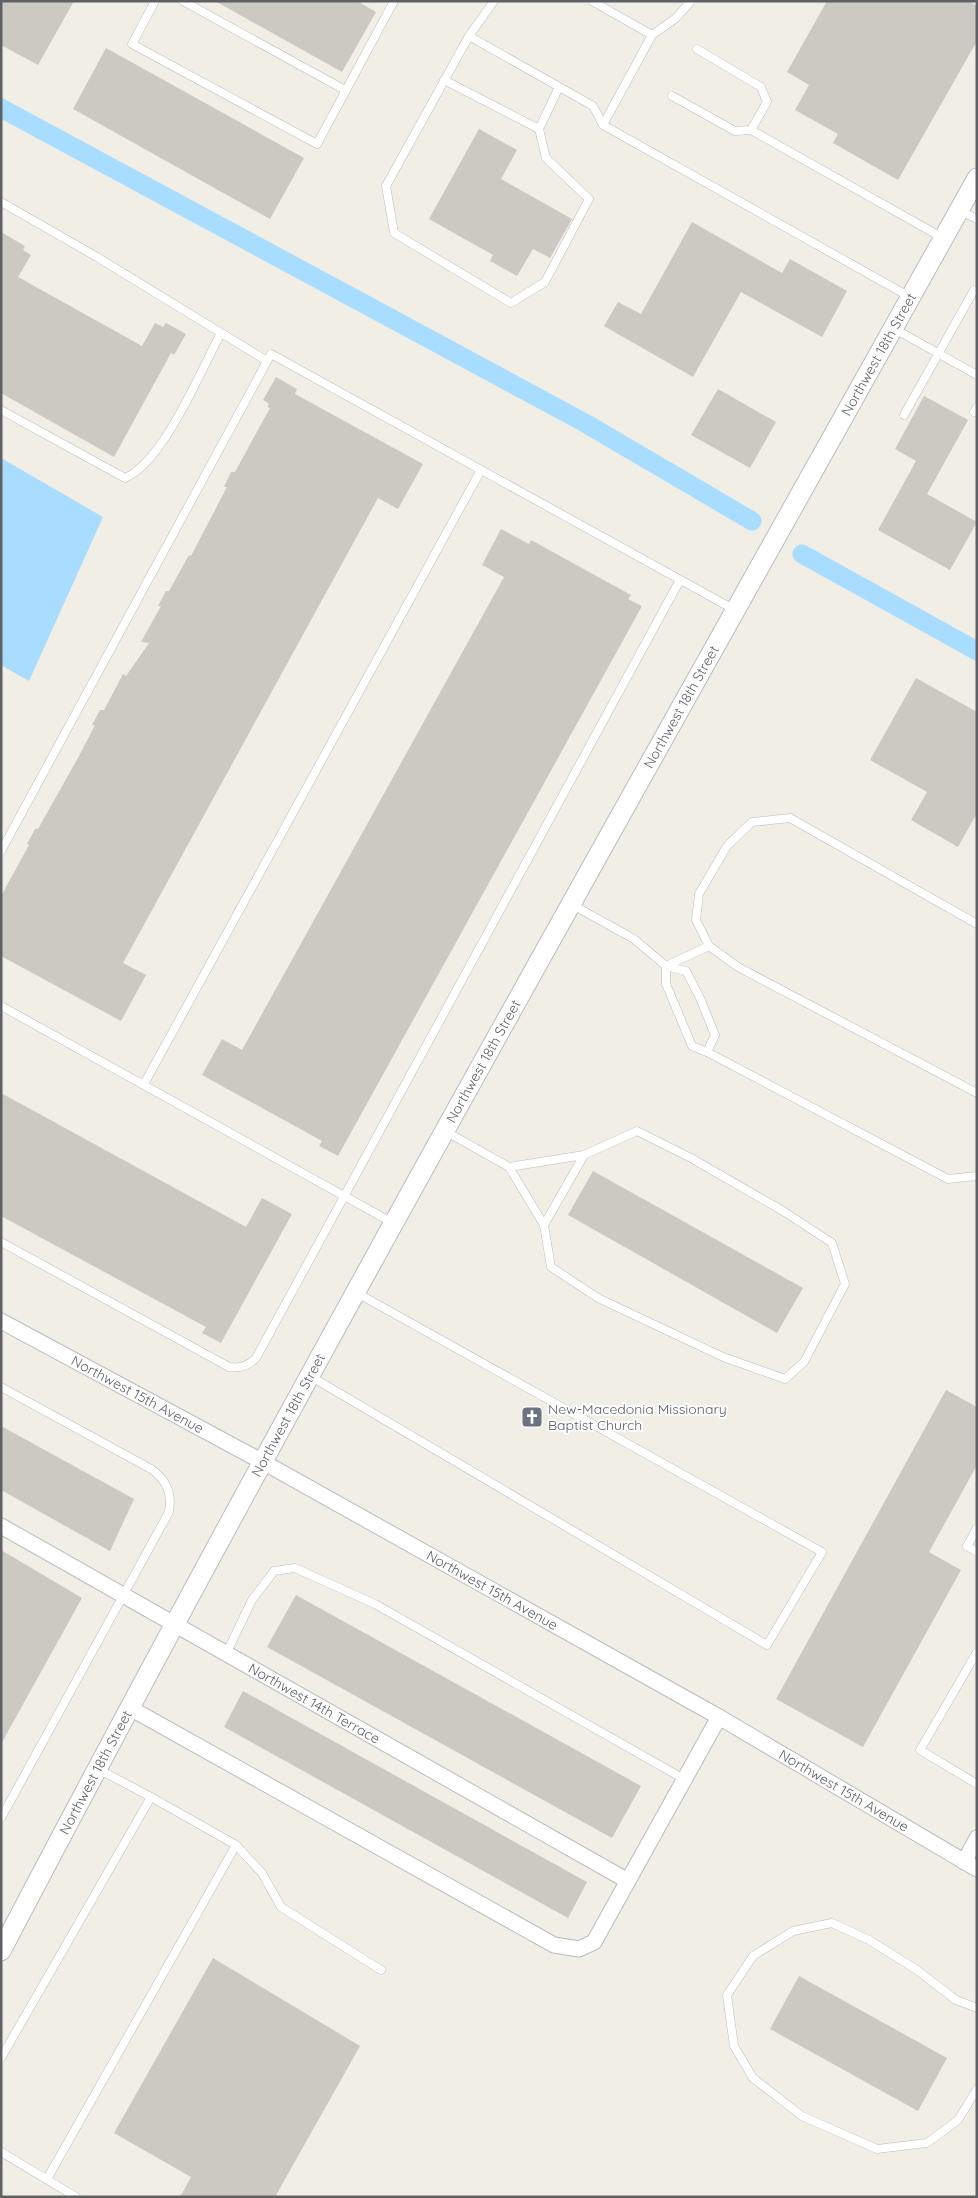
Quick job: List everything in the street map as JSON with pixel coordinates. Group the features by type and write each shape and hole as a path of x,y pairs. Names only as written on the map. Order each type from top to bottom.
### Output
{"street":[{"name":"Northwest 18th Street","path":"2,1946 263,1462 445,1131 977,178"},
{"name":"Northwest 15th Avenue","path":"1,1321 263,1462 719,1717 970,1865"},
{"name":"Northwest 14th Terrace","path":"1,1526 628,1881"},
{"path":"130,1708 554,1945 579,1949 594,1942 719,1717"},
{"path":"970,1865 977,1838"}],"lane":[{"path":"155,1 132,44 317,144 394,1"},
{"path":"184,1 346,90"},
{"path":"494,1 469,36 386,186 394,233 511,303 545,282 589,199 546,158 539,129 559,87"},
{"path":"592,1 652,35"},
{"path":"603,125 652,35 676,18 691,1"},
{"path":"469,36 592,106 603,125 910,297"},
{"path":"697,49 761,87 767,102 751,130"},
{"path":"444,80 539,129"},
{"path":"672,96 736,131 751,130 943,238"},
{"path":"1,202 97,257 267,361"},
{"path":"959,210 977,219"},
{"path":"904,415 974,290"},
{"path":"893,328 977,375"},
{"path":"1,410 125,478 136,473 161,447 221,333"},
{"path":"1,851 271,354 735,610"},
{"path":"144,1084 481,470"},
{"path":"1,1242 229,1366 240,1368 249,1365 256,1358 680,580"},
{"path":"977,924 790,818 752,822 727,846 699,894 696,920 709,946 738,967 977,1093"},
{"path":"571,904 634,939 666,966 686,971 700,998 715,1035 708,1052"},
{"path":"666,966 709,946"},
{"path":"666,966 666,984 692,1046 708,1052 948,1179 977,1176"},
{"path":"1,1006 394,1224"},
{"path":"445,1131 509,1167 544,1225 551,1267 598,1298 723,1358 785,1378 804,1362 846,1284 832,1244 783,1211 691,1158 637,1131 584,1155 509,1167"},
{"path":"544,1225 584,1155"},
{"path":"310,1376 767,1645 822,1552 356,1293"},
{"path":"1,1387 151,1469 165,1480 170,1496 169,1512 1,1818"},
{"path":"977,1528 967,1546 977,1552"},
{"path":"226,1654 252,1600 274,1571 295,1568 375,1604 684,1779"},
{"path":"977,1652 920,1750 977,1784"},
{"path":"97,1768 236,1845 262,1873 281,1907 380,1970"},
{"path":"1,2058 151,1798"},
{"path":"47,2179 236,1845"},
{"path":"977,2008 956,2000 917,1970 868,1940 832,1923 793,1930 753,1956 727,1995 734,2046 753,2078 802,2116 877,2149 927,2143 958,2120 977,2088"},
{"path":"1,2152 76,2197"}],"water":[{"path":"1,458 103,517 29,681 1,665"}],"building":[{"path":"1,1 74,1 38,65 1,45"},
{"path":"215,1 357,1 376,12 342,72"},
{"path":"827,1 969,1 977,6 977,41 898,180 833,143 838,134 795,110 809,85 787,72"},
{"path":"106,48 304,158 270,219 73,109"},
{"path":"479,129 517,150 501,179 572,219 550,258 533,249 517,276 490,261 493,255 429,219"},
{"path":"692,222 782,273 790,259 847,291 822,337 741,292 693,377 604,326 618,302 641,314"},
{"path":"1,232 25,246 23,250 31,255 18,277 142,346 155,323 163,327 166,323 186,334 174,355 171,353 114,457 1,393"},
{"path":"276,377 297,389 295,394 423,464 398,509 378,498 123,963 146,975 121,1021 1,956 1,896 29,845 27,844 35,829 38,829 79,756 95,725 92,725 100,710 104,710 123,674 126,676 149,643 141,642 161,606 158,606 166,591 169,591 189,555 191,556 227,487 224,487 231,472 235,472 270,408 267,407 269,404 263,400"},
{"path":"718,389 776,422 750,468 691,435"},
{"path":"924,396 968,420 927,494 977,522 950,570 878,530 916,461 895,449"},
{"path":"501,529 529,544 531,540 631,595 628,599 642,606 338,1156 319,1146 322,1141 202,1075 222,1039 242,1050 504,577 482,565"},
{"path":"916,678 977,712 977,813 958,847 911,820 927,792 870,760"},
{"path":"1,1093 246,1227 262,1198 292,1214 221,1343 202,1333 206,1327 1,1216"},
{"path":"593,1171 803,1288 777,1333 568,1215"},
{"path":"946,1390 977,1407 977,1465 929,1552 961,1570 863,1747 776,1699"},
{"path":"1,1426 134,1499 110,1551 1,1490"},
{"path":"1,1550 82,1598 1,1744"},
{"path":"296,1595 641,1786 612,1838 267,1647"},
{"path":"243,1691 587,1882 568,1918 224,1727"},
{"path":"213,1958 360,2046 275,2197 180,2197 191,2177 114,2133"},
{"path":"799,1976 947,2058 918,2111 770,2029"}],"waterway":[{"path":"1,108 585,423 752,521"},
{"path":"802,554 977,651"}],"place":[{"name":"New-Macedonia Missionary Baptist Church","path":"532,1417"}]}
